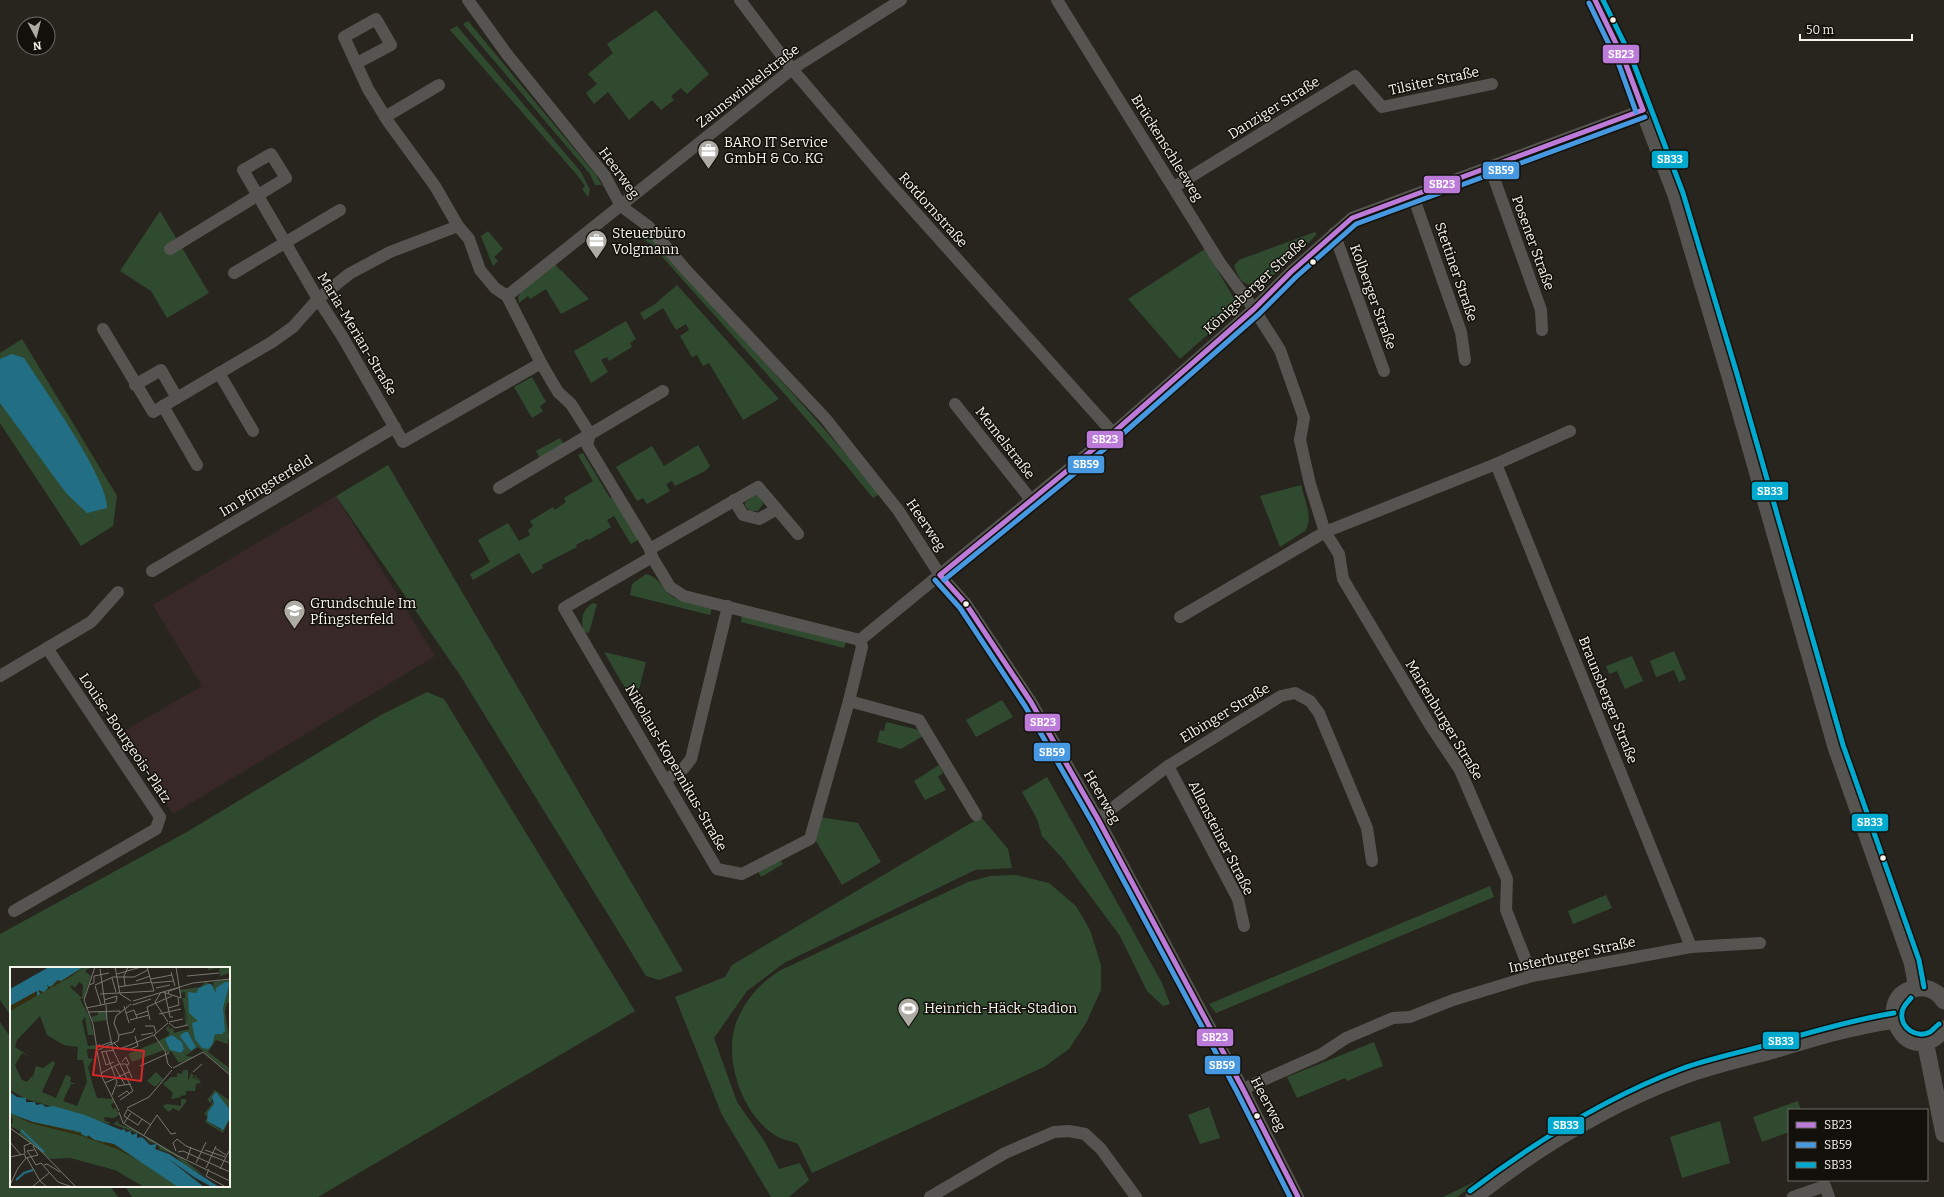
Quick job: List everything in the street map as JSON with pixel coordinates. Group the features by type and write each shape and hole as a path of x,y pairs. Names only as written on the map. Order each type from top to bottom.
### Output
{"street":[{"name":"Heerweg","path":"468,0 506,53 605,176 622,206 648,226 686,270 825,418 898,510 940,575 966,604 1031,702 1098,819 1243,1089 1298,1197"},
{"name":"Rotdornstraße","path":"740,0 792,69 895,190 1113,432"},
{"name":"Zaunswinkelstraße","path":"507,296 622,206 792,69 901,0"},
{"name":"Brückenschleeweg","path":"1057,0 1220,263 1254,309"},
{"path":"1595,0 1625,62 1676,195 1699,268 1836,747 1912,962 1917,988"},
{"path":"357,63 368,89 385,116 435,186 458,226 469,239 480,270 495,288 507,296 541,363 558,392 571,404 590,434 587,444 670,587 684,596 860,640"},
{"name":"Danziger Straße","path":"1174,187 1355,76 1382,107"},
{"name":"Tilsiter Straße","path":"1382,107 1492,84"},
{"path":"385,116 439,85"},
{"name":"Königsberger Straße","path":"860,640 1032,501 1113,432 1254,309 1334,233 1352,218 1643,110"},
{"name":"Posener Straße","path":"1490,167 1541,310 1542,330"},
{"name":"Maria-Merian-Straße","path":"170,249 257,195 318,299 342,336 403,442 541,363"},
{"name":"Stettiner Straße","path":"1413,196 1461,332 1465,360"},
{"path":"234,273 340,210"},
{"path":"103,329 135,385 153,412 293,327 318,299 349,274 390,252 458,226"},
{"name":"Kolberger Straße","path":"1334,233 1384,371"},
{"name":"Marienburger Straße","path":"1254,309 1280,350 1304,418 1300,440 1310,484 1325,532 1339,554 1343,579 1430,725 1460,770 1507,879 1506,910 1532,976"},
{"path":"135,385 161,370 177,398"},
{"path":"219,373 253,431"},
{"path":"499,488 663,391"},
{"name":"Memelstraße","path":"956,404 1032,501"},
{"path":"163,406 197,465"},
{"name":"Im Pfingsterfeld","path":"152,571 395,427"},
{"path":"1180,617 1325,532 1496,464 1570,431"},
{"name":"Braunsberger Straße","path":"1496,464 1691,947"},
{"path":"651,553 734,500 758,487 798,534"},
{"path":"734,500 743,515 759,519 777,509"},
{"name":"Nikolaus-Kopernikus-Straße","path":"651,553 564,608 717,868 742,874 810,839 849,701 862,647 860,640"},
{"path":"0,676 91,622 118,592"},
{"path":"665,780 683,768 691,759 728,606"},
{"name":"Louise-Bourgeois-Platz","path":"14,911 156,829 160,817 47,648"},
{"name":"Elbinger Straße","path":"1098,819 1168,766 1281,696 1295,693 1310,701 1319,713 1367,828 1372,861"},
{"path":"849,701 919,720 976,815"},
{"name":"Allensteiner Straße","path":"1168,766 1238,899 1244,926"},
{"name":"Insterburger Straße","path":"1243,1089 1322,1054 1346,1038 1393,1018 1410,1017 1453,1000 1532,976 1691,947 1760,943"},
{"path":"1944,1001 1932,990 1917,988 1901,997 1895,1008 1895,1020 1900,1032 1906,1037 1918,1042 1925,1041 1939,1035 1944,1029"},
{"path":"1474,1197 1539,1150 1581,1124 1635,1096 1692,1073 1820,1036 1870,1024 1895,1020"},
{"path":"1925,1041 1944,1134"},
{"path":"930,1197 1005,1154 1054,1132 1069,1131 1085,1134 1102,1149 1136,1197"},
{"path":"1793,1197 1826,1186 1829,1197"}],"shaded area":[{"name":"Grundschule Im Pfingsterfeld","path":"336,496 435,656 173,814 121,733 202,686 153,605"}],"green space":[{"path":"656,10 709,74 687,94 681,88 671,96 674,100 661,110 652,100 629,120 608,92 594,104 586,93 597,84 588,74 613,53 607,44"},
{"path":"468,21 596,175 602,185 595,185 590,174 463,24"},
{"path":"457,26 581,172 590,190 588,197 582,189 585,186 577,175 450,30"},
{"path":"160,211 209,293 167,318 151,291 120,271"},
{"path":"639,229 648,235 677,264 880,494 873,498 791,402 651,244 641,238"},
{"path":"488,231 503,249 494,257 498,261 493,266 481,236"},
{"path":"1315,232 1317,234 1303,249 1272,276 1261,282 1251,284 1243,282 1239,277 1234,266 1239,260"},
{"path":"1205,249 1239,307 1180,359 1128,299"},
{"path":"555,264 560,270 559,271 561,270 589,299 561,314 546,289 530,299 528,296 519,303 518,297 521,292"},
{"path":"677,285 779,399 743,420 709,363 703,366 697,355 692,357 680,336 689,330 686,324 676,330 663,308 644,320 640,313 655,304"},
{"path":"626,321 636,339 630,343 632,347 609,361 607,357 601,360 608,372 591,383 574,351"},
{"path":"22,339 117,496 113,526 81,546 0,423 0,353"},
{"path":"532,377 546,402 540,406 543,411 532,418 514,387"},
{"path":"560,438 564,445 540,458 536,451"},
{"path":"698,445 710,466 705,471 675,486 672,481 666,484 670,491 647,504 643,498 637,501 616,467 652,446 664,466"},
{"path":"583,453 610,498 614,496 640,539 631,544 614,516 607,520 611,527 542,565 543,568 532,574 519,553 473,580 470,574 490,562 478,540 508,523 519,541 530,535 528,530 533,526 530,521 553,507 555,510 566,502 564,498 593,481 578,455"},
{"path":"388,465 683,971 659,980 646,976 460,675 336,496"},
{"path":"1301,485 1306,502 1309,520 1308,526 1305,531 1280,547 1260,496"},
{"path":"757,494 762,500 763,504 758,511 750,511 745,506 745,502"},
{"path":"646,574 655,578 667,592 675,598 688,603 712,608 710,615 630,595 632,584"},
{"path":"593,603 597,604 589,633 584,632 582,620 584,612"},
{"path":"742,615 846,642 844,648 741,622"},
{"path":"1674,651 1686,679 1679,682 1674,670 1656,677 1650,661"},
{"path":"604,652 646,662 635,705"},
{"path":"1632,656 1643,681 1625,689 1617,671 1609,674 1606,666"},
{"path":"427,692 444,699 635,1011 318,1197 132,1197 126,1187 230,1187 230,967 10,967 10,1015 0,1000 0,934 185,833 381,715"},
{"path":"1002,700 1013,717 976,737 966,720"},
{"path":"886,722 919,730 923,736 901,749 877,742 880,730 884,731"},
{"path":"939,765 943,773 938,777 946,790 925,800 914,781"},
{"path":"1047,777 1162,983 1170,1004 1163,1006 1147,991 1120,936 1063,859 1042,836 1037,819 1022,792"},
{"path":"820,817 858,823 881,862 842,885 813,836"},
{"path":"981,817 1008,849 1012,868 975,870 784,963 747,991 714,1038 737,1102 765,1142 779,1169 800,1163 809,1180 789,1197 771,1197 722,1115 675,997 725,977 732,965"},
{"path":"779,858 783,864 761,877 758,871"},
{"name":"Heinrich-Häck-Stadion","path":"1016,875 1049,883 1076,906 1090,930 1101,965 1101,990 1086,1023 1069,1049 1044,1067 812,1173 798,1144 778,1137 765,1128 754,1115 745,1100 738,1083 733,1066 732,1048 734,1031 739,1016 751,997 766,980 779,971 968,882 990,876"},
{"path":"1490,886 1494,897 1216,1013 1209,1004"},
{"path":"1606,895 1612,908 1573,924 1568,911"},
{"path":"0,1022 10,1037 10,1187 111,1187 118,1197 0,1197"},
{"path":"1374,1042 1383,1066 1347,1081 1345,1078 1297,1098 1287,1077"},
{"path":"1798,1101 1801,1109 1788,1109 1788,1132 1762,1142 1753,1117"},
{"path":"1209,1107 1220,1138 1200,1144 1188,1115"},
{"path":"1720,1121 1730,1163 1682,1178 1670,1137"},
{"path":"1476,1181 1477,1183 1457,1197 1443,1197"}],"water":[{"path":"12,354 24,358 59,410 97,477 105,495 107,508 87,513 66,493 0,403 0,359"}],"transit line":[{"name":"SB23","path":"1595,0 1625,62 1643,110"},
{"name":"SB33","path":"1603,0 1632,59 1683,193 1737,374 1843,745 1919,960 1924,987"},
{"name":"SB59","path":"1589,3 1619,65 1636,112"},
{"name":"SB23","path":"940,575 1113,433 1254,309 1291,272 1352,218 1643,110"},
{"name":"SB59","path":"944,580 1118,438 1259,314 1296,277 1356,224 1645,117"},
{"name":"SB23","path":"940,575 966,604 1031,702 1098,819 1243,1089 1298,1197"},
{"name":"SB59","path":"935,580 960,608 1025,706 1092,822 1237,1092 1290,1197"},
{"name":"SB33","path":"1911,998 1902,1011 1902,1018 1910,1031 1925,1034 1930,1032 1939,1024"},
{"name":"SB33","path":"1470,1191 1520,1155 1571,1122 1625,1093 1652,1081 1681,1069 1715,1058 1834,1026 1894,1013"}],"place":[{"name":"BARO IT Service GmbH & Co. KG","path":"708,170"},
{"name":"Steuerbüro Volgmann","path":"596,260"},
{"name":"Grundschule Im Pfingsterfeld","path":"294,630"},
{"name":"Heinrich-Häck-Stadion","path":"909,1028"}]}
